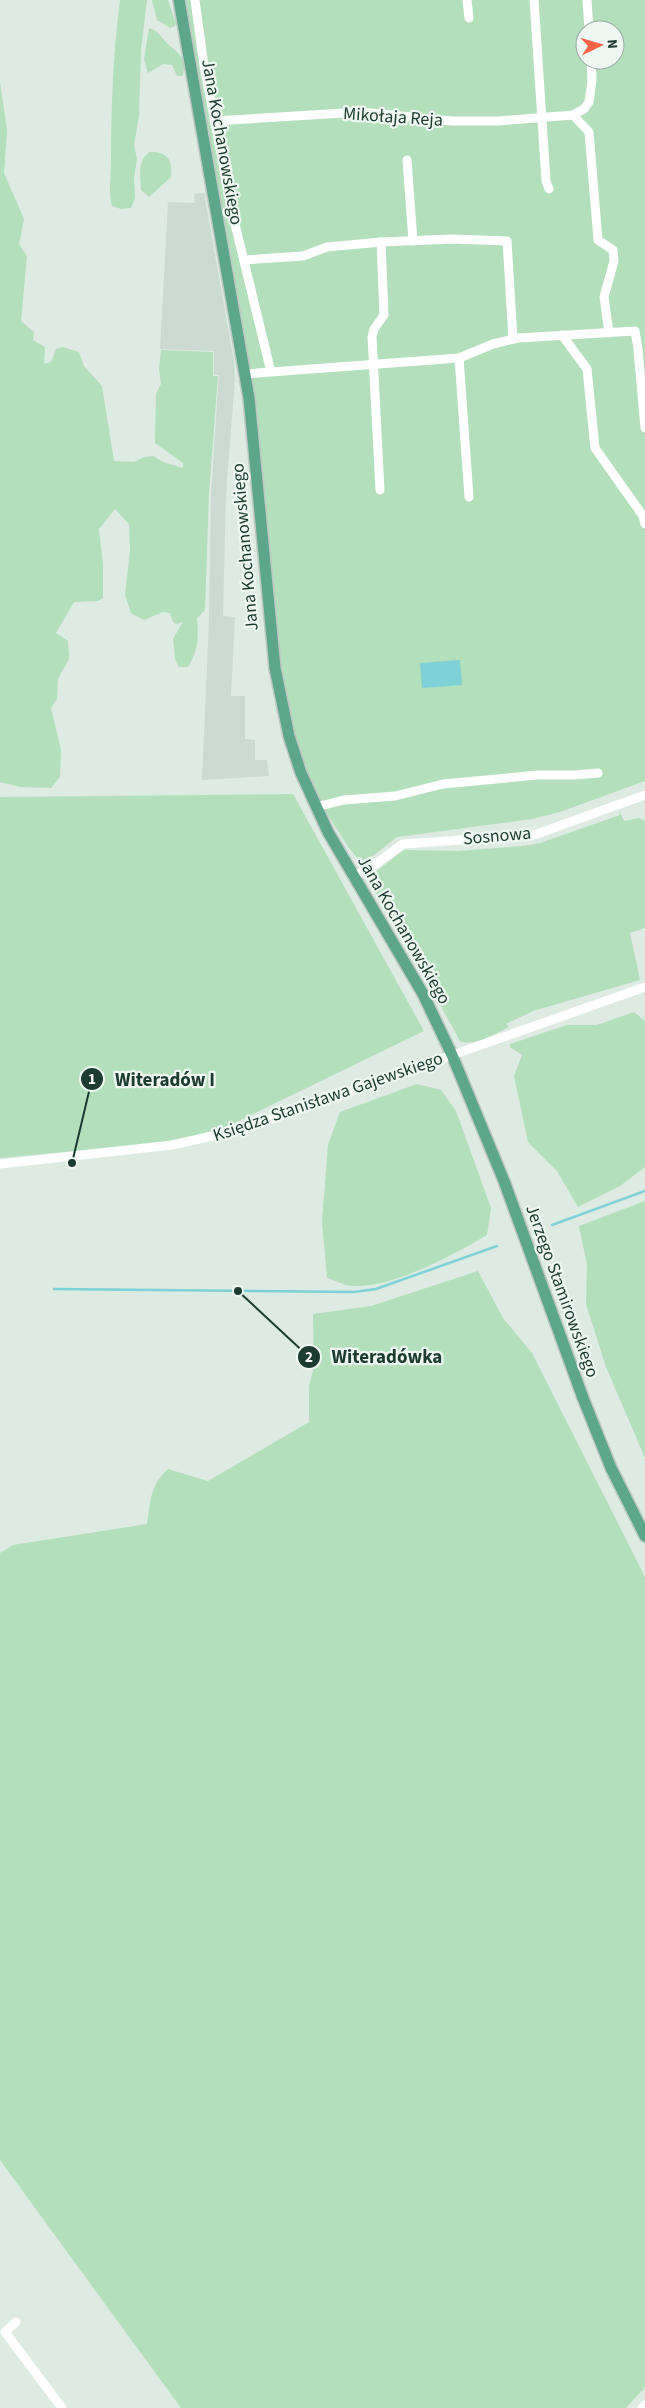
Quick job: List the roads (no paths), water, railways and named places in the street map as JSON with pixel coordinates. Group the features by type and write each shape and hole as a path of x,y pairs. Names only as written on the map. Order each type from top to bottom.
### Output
{"main road":[{"name":"Jana Kochanowskiego","path":"179,0 245,374 276,676 289,736 316,807 353,877 423,994 452,1055"},
{"name":"Jerzego Stamirowskiego","path":"452,1055 476,1109 611,1468 645,1536"}],"street":[{"name":"Jana Kochanowskiego","path":"194,0 214,120 244,260 272,372"},
{"path":"467,0 468,18"},
{"path":"534,0 546,181 549,189"},
{"path":"587,0 588,20"},
{"path":"592,70 589,102 584,109 573,116 589,132 598,240 613,250 614,261 604,297 609,333"},
{"name":"Mikołaja Reja","path":"214,120 360,112 434,121 498,121 573,116"},
{"path":"407,160 413,241"},
{"path":"244,260 303,256 327,247 381,242 507,241 513,339"},
{"path":"380,490 372,336 374,329 384,315 381,242"},
{"path":"245,374 459,358 493,344 513,339 635,331 645,428"},
{"path":"562,335 587,369 595,448 643,516 645,524"},
{"path":"459,358 469,497"},
{"path":"316,807 344,800 395,796 443,784 538,775 598,773"},
{"name":"Sosnowa","path":"353,877 377,863 403,844 534,835 645,795"},
{"name":"Księdza Stanisława Gajewskiego","path":"0,1164 150,1147 205,1138 243,1129 645,987"},
{"path":"16,2322 5,2332 62,2408"},
{"path":"642,2408 645,2405"}],"water":[{"path":"460,660 462,685 422,688 420,663"}],"waterway":[{"path":"552,1225 645,1191"},
{"path":"54,1289 354,1292 376,1289 497,1246"}],"place":[{"name":"Witeradów I","path":"72,1163"},
{"name":"Witeradówka","path":"238,1291"}]}
